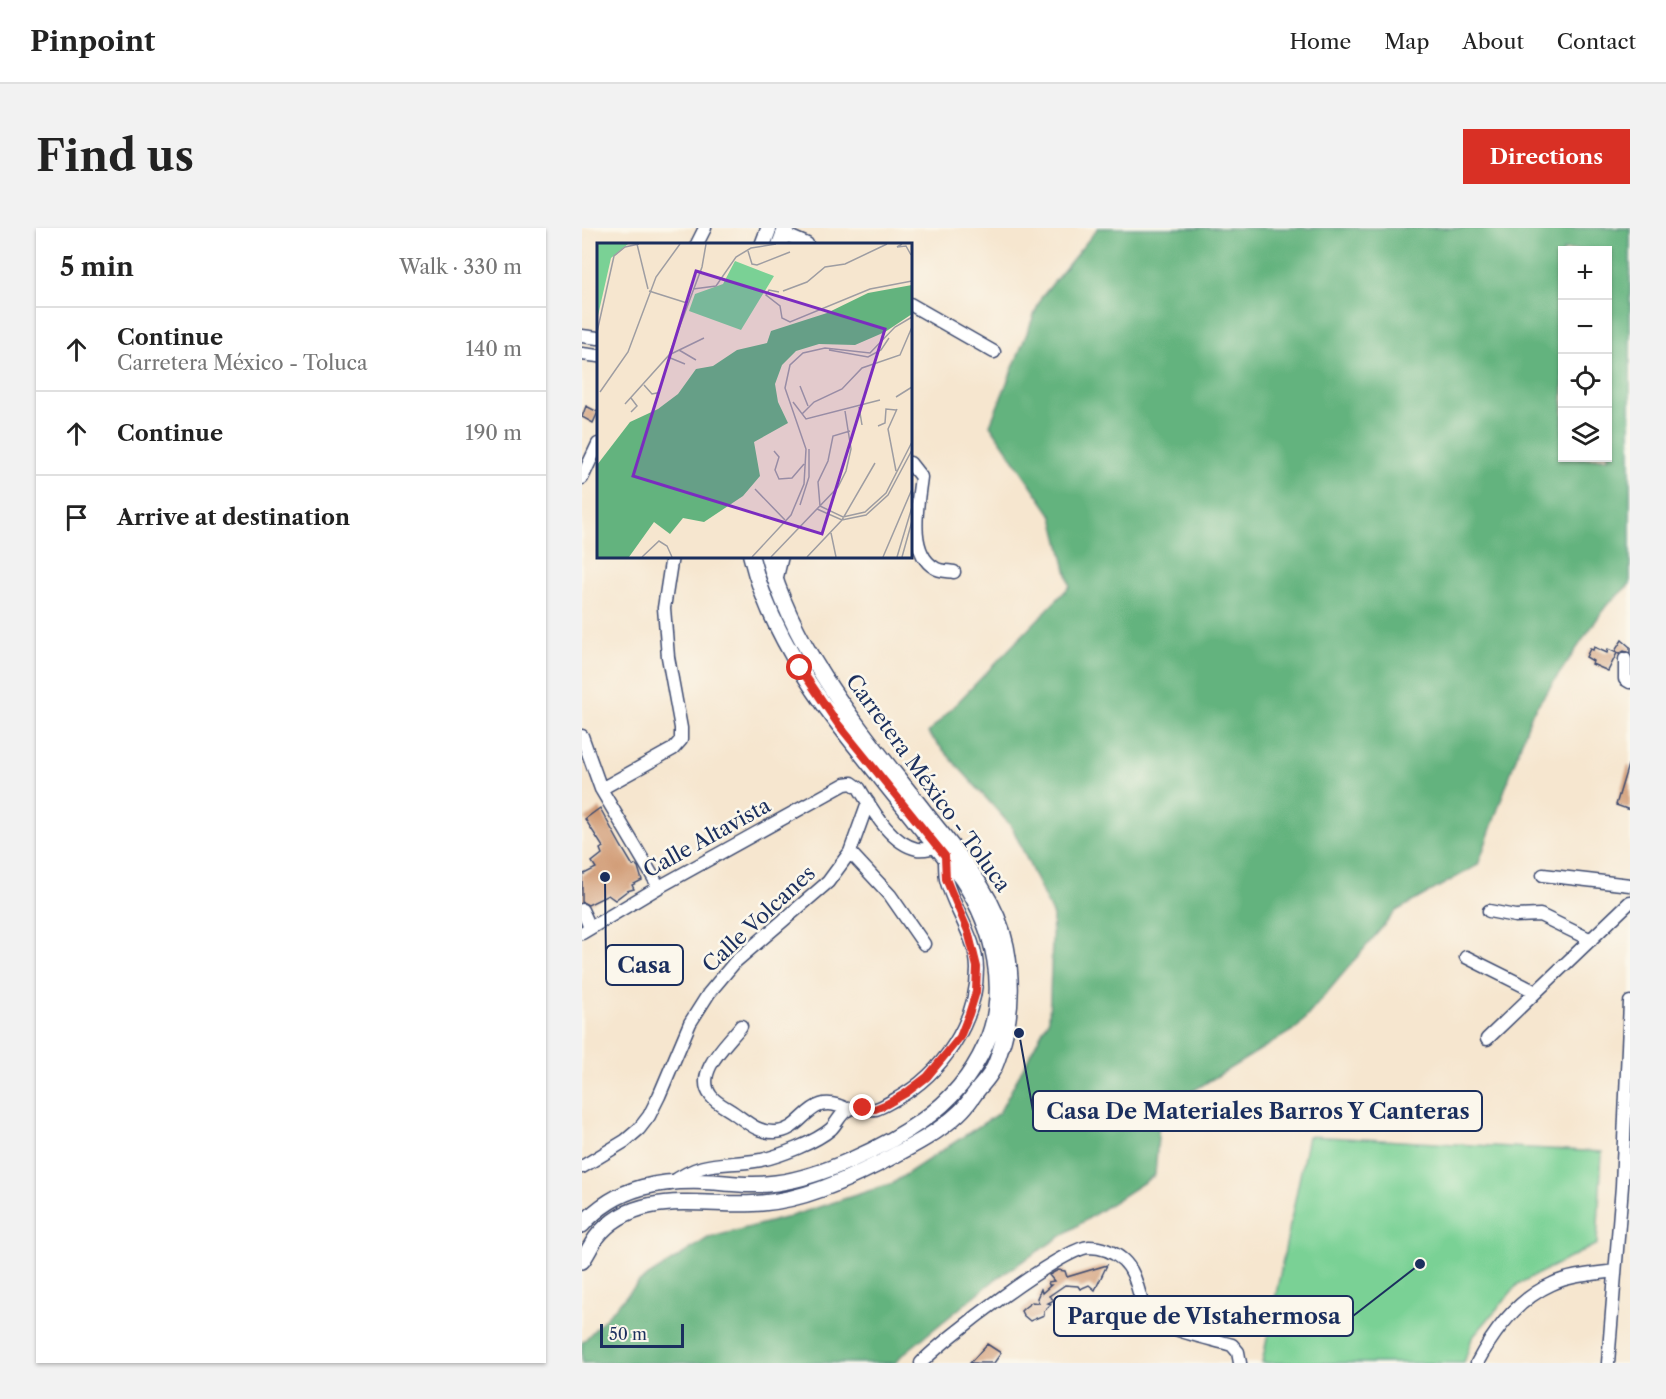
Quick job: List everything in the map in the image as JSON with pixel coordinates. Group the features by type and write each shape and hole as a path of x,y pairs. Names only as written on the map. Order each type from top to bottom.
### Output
{"main road":[{"path":"762,243 769,228"},
{"name":"Carretera México - Toluca","path":"582,1225 591,1215 621,1194 652,1185 691,1182 774,1184 814,1174 858,1156 913,1128 948,1100 972,1070 991,1032 997,994 997,972 992,943 981,916 962,880 838,724 800,668 767,604 752,558"},
{"name":"Carretera México - Toluca","path":"582,1261 597,1237 618,1218 642,1208 667,1202 762,1203 807,1194 856,1175 926,1138 960,1113 993,1071 1006,1034 1011,1002 1011,969 996,911 973,875 846,711 823,676 799,634 775,582 769,558"}],"street":[{"path":"698,243 705,228"},
{"path":"783,236 804,243"},
{"path":"912,304 994,351"},
{"path":"582,336 597,338"},
{"path":"582,354 597,356"},
{"path":"582,478 597,446"},
{"path":"912,466 921,477 916,531 920,552 935,569 954,572"},
{"path":"601,789 673,749 681,740 681,728 668,657 664,608 672,558"},
{"path":"775,582 781,558"},
{"path":"1625,659 1625,679 1630,682"},
{"path":"582,736 601,789 659,887"},
{"name":"Calle Altavista","path":"586,930 844,784 852,783 859,788 868,802"},
{"path":"670,1184 686,1172 701,1166 761,1160 813,1142 833,1128 841,1114 848,1110 856,1107 875,1109 906,1093 927,1077 960,1037 976,992 977,967 968,931 946,879 940,852 906,845 894,837 868,802"},
{"name":"Calle Volcanes","path":"582,1167 639,1130 659,1096 690,1023 709,993 735,962 828,882 850,852 868,802"},
{"path":"850,852 890,895 924,944"},
{"path":"1543,874 1630,885"},
{"path":"1487,1039 1630,903"},
{"path":"582,910 586,930"},
{"path":"1489,911 1515,916 1540,915 1591,940"},
{"path":"1466,957 1536,992"},
{"path":"1608,1363 1615,1271 1626,1186 1630,1002"},
{"path":"741,1026 708,1067 705,1082 711,1096 758,1130 775,1132 784,1131 823,1103 833,1103 848,1110"},
{"path":"921,1363 944,1341 1048,1265 1073,1251 1089,1247 1107,1250 1122,1259 1132,1271 1149,1315 1160,1323 1232,1345 1238,1352 1240,1363"},
{"path":"1477,1363 1488,1342 1506,1319 1530,1296 1552,1284 1579,1276 1615,1271"}],"green space":[{"path":"1098,228 1630,228 1630,584 1606,606 1532,713 1478,865 1396,911 1298,1027 1160,1111 1155,1175 997,1278 895,1363 582,1363 582,1343 639,1282 708,1238 785,1218 893,1183 999,1113 1049,1019 1053,916 1012,827 928,733 1070,586 1053,517 990,425 1041,298"},
{"path":"1308,1136 1602,1152 1597,1244 1518,1284 1472,1338 1464,1363 1262,1363"}],"building":[{"path":"586,406 597,412 593,423 582,417"},
{"path":"1622,640 1630,647 1630,653 1624,651 1619,654 1615,651"},
{"path":"1594,647 1607,653 1608,649 1617,653 1608,671 1592,664 1593,661 1586,657 1590,649 1593,650"},
{"path":"1628,765 1630,765 1630,810 1616,805"},
{"path":"600,808 633,866 638,867 642,880 632,885 634,889 615,900 608,895 588,905 582,902 582,875 596,868 592,862 602,854 600,849 603,847 585,819"},
{"path":"1107,1265 1095,1290 1089,1285 1080,1289 1078,1286 1065,1285 1049,1296 1054,1300 1048,1303 1051,1304 1044,1311 1044,1315 1030,1321 1023,1315 1021,1311 1032,1302 1039,1303 1037,1298 1041,1289 1042,1293 1051,1285 1048,1282 1054,1281 1049,1275 1058,1270 1065,1271 1067,1277"},
{"path":"987,1344 1001,1353 994,1363 970,1363"}],"place":[{"name":"Casa","path":"605,877"},
{"name":"Casa De Materiales Barros Y Canteras","path":"1019,1033"},
{"name":"Parque de VIstahermosa","path":"1420,1264"}],"route":[{"path":"800,668 838,724 945,856 946,879 968,931 977,967 976,992 969,1014 960,1037 948,1052 927,1077 906,1093 875,1109 863,1108"}]}
